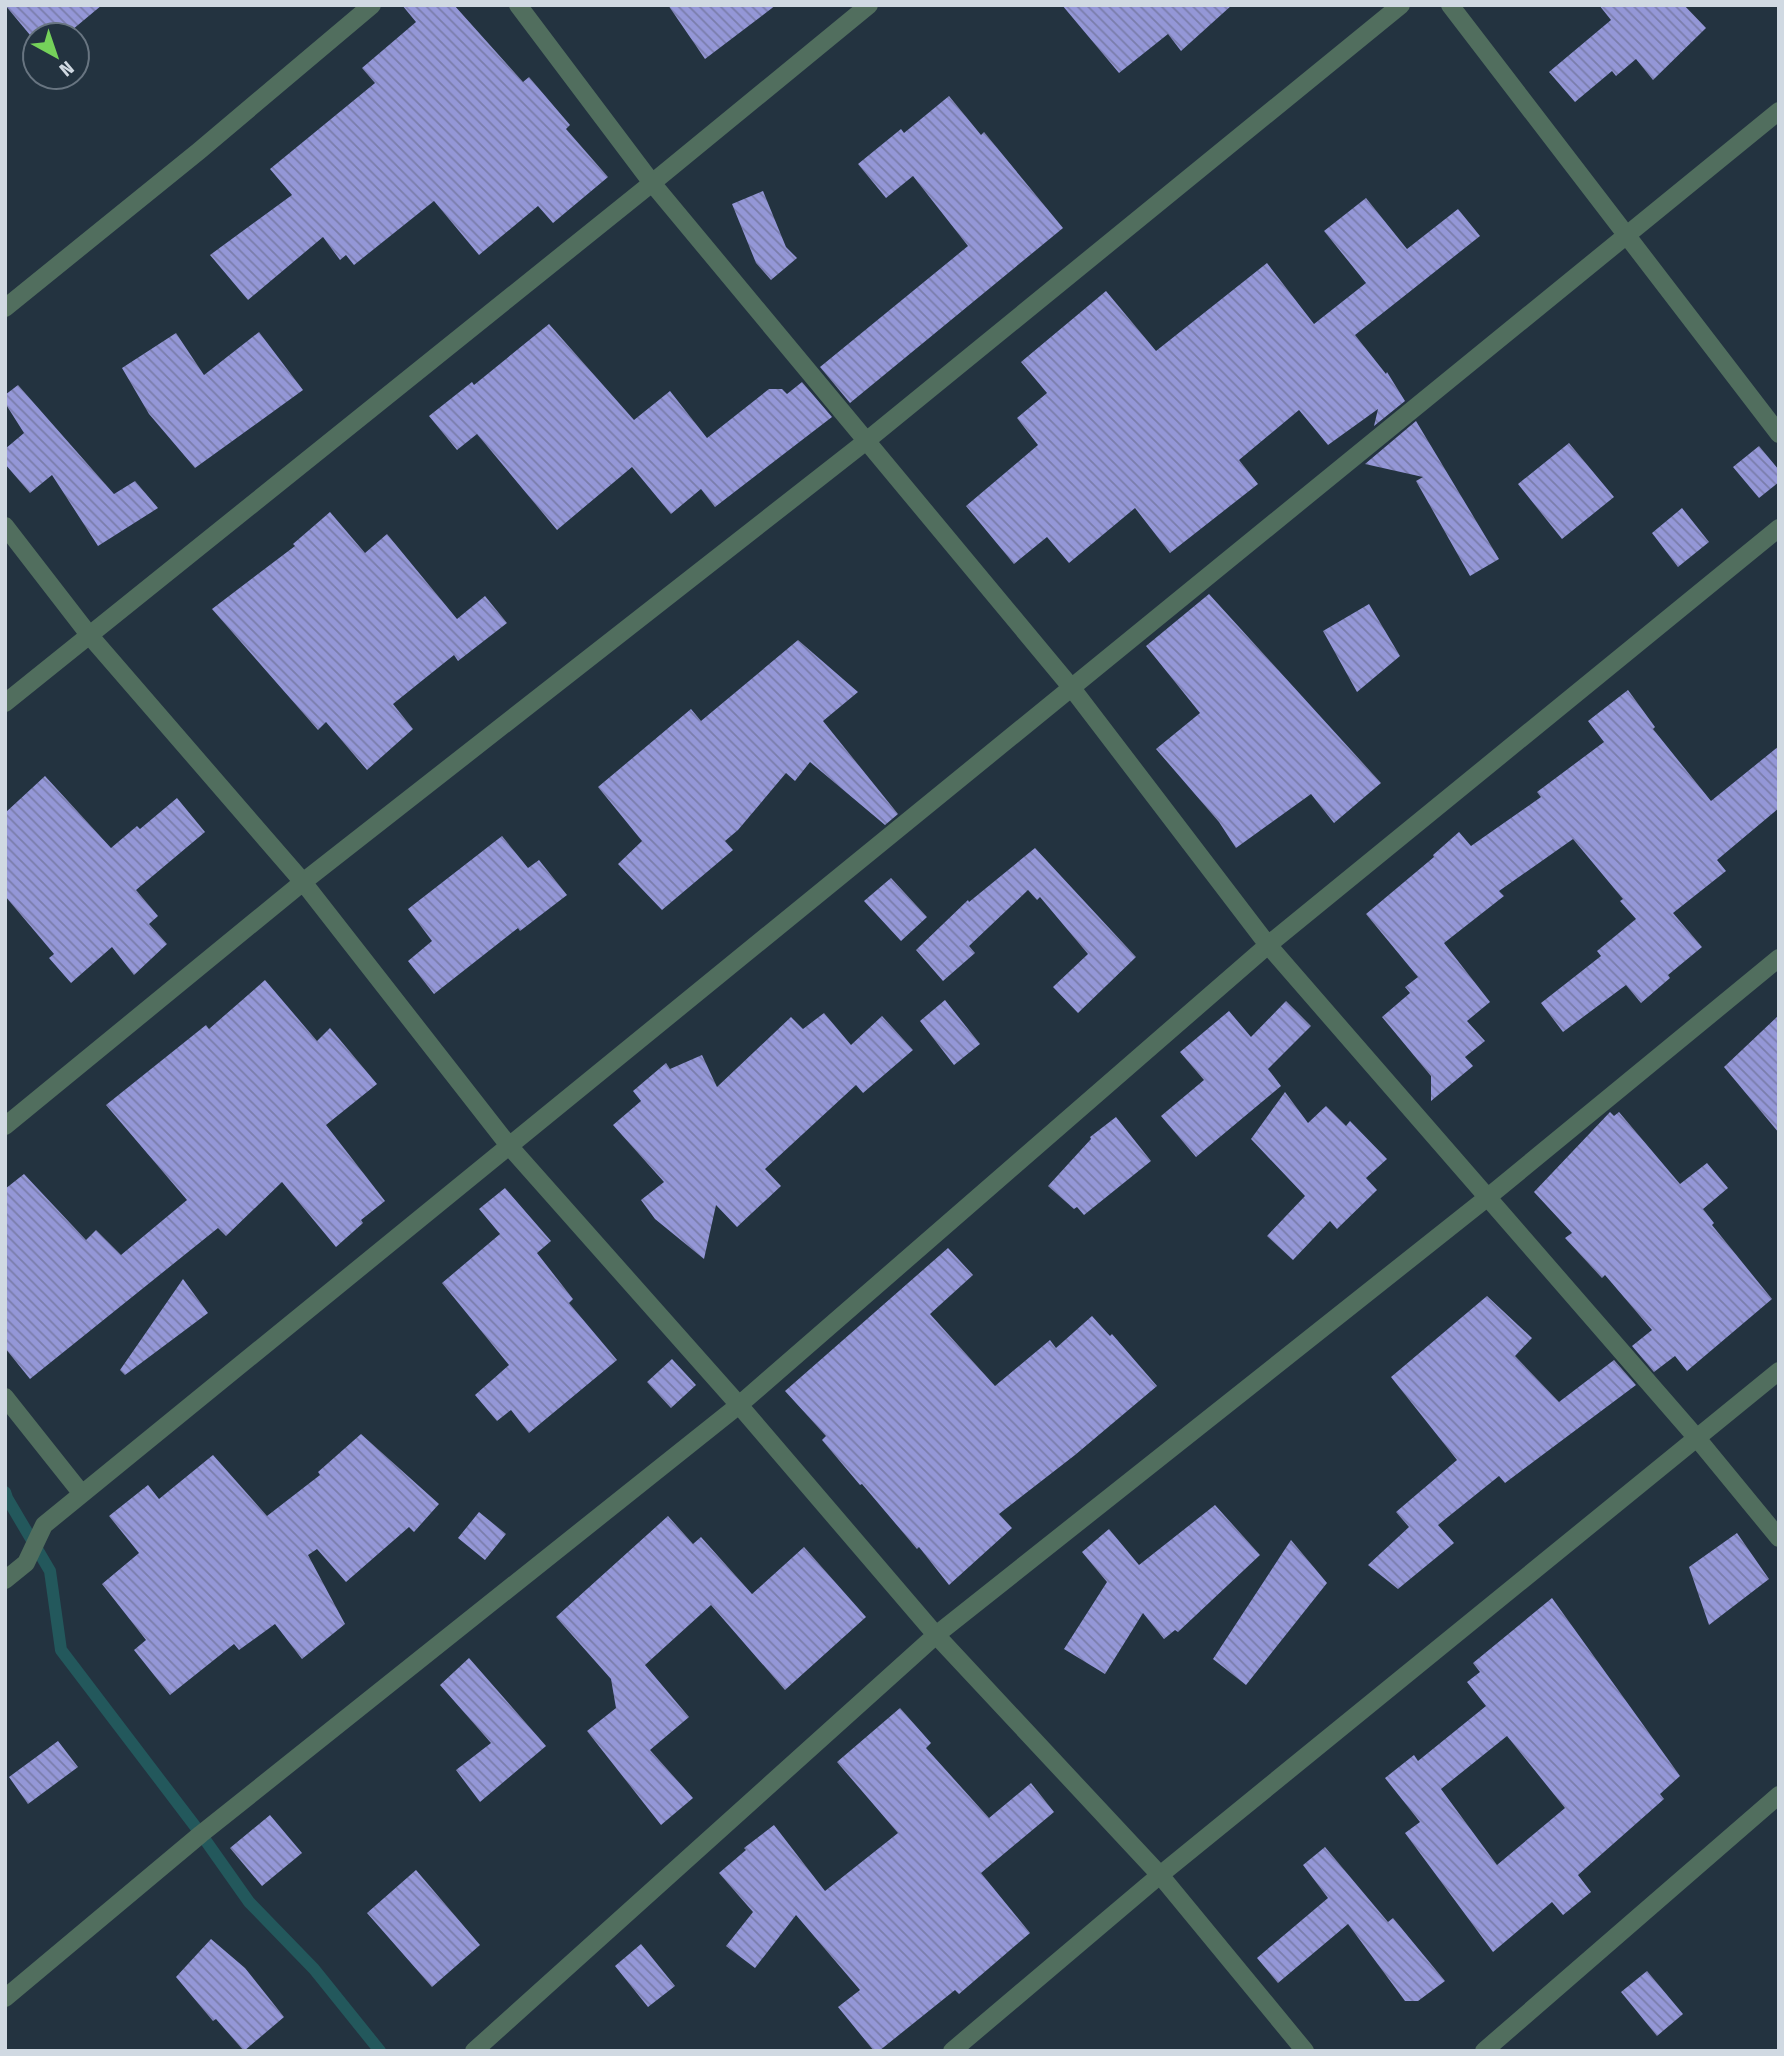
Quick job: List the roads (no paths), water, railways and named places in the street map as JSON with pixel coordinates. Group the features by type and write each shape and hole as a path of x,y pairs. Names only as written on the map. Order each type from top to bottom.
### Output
{"street":[{"path":"5,308 199,151 372,5"},
{"path":"518,5 652,183 1071,687 1268,945 1696,1437 1779,1538"},
{"path":"5,703 869,5"},
{"path":"5,1126 303,881 865,442 1401,5"},
{"path":"1450,5 1779,434"},
{"path":"5,1580 26,1563 44,1525 1779,111"},
{"path":"5,526 90,636 303,881 510,1147 740,1405 936,1635 1160,1875 1305,2051"},
{"path":"5,1998 201,1834 740,1405 1268,945 1779,528"},
{"path":"474,2051 936,1635 1488,1197 1779,958"},
{"path":"952,2051 1160,1875 1779,1371"},
{"path":"5,1397 82,1494"},
{"path":"1484,2051 1779,1795"}],"waterway":[{"path":"5,1492 50,1571 61,1650 201,1834 249,1902 314,1969 380,2051"}]}
